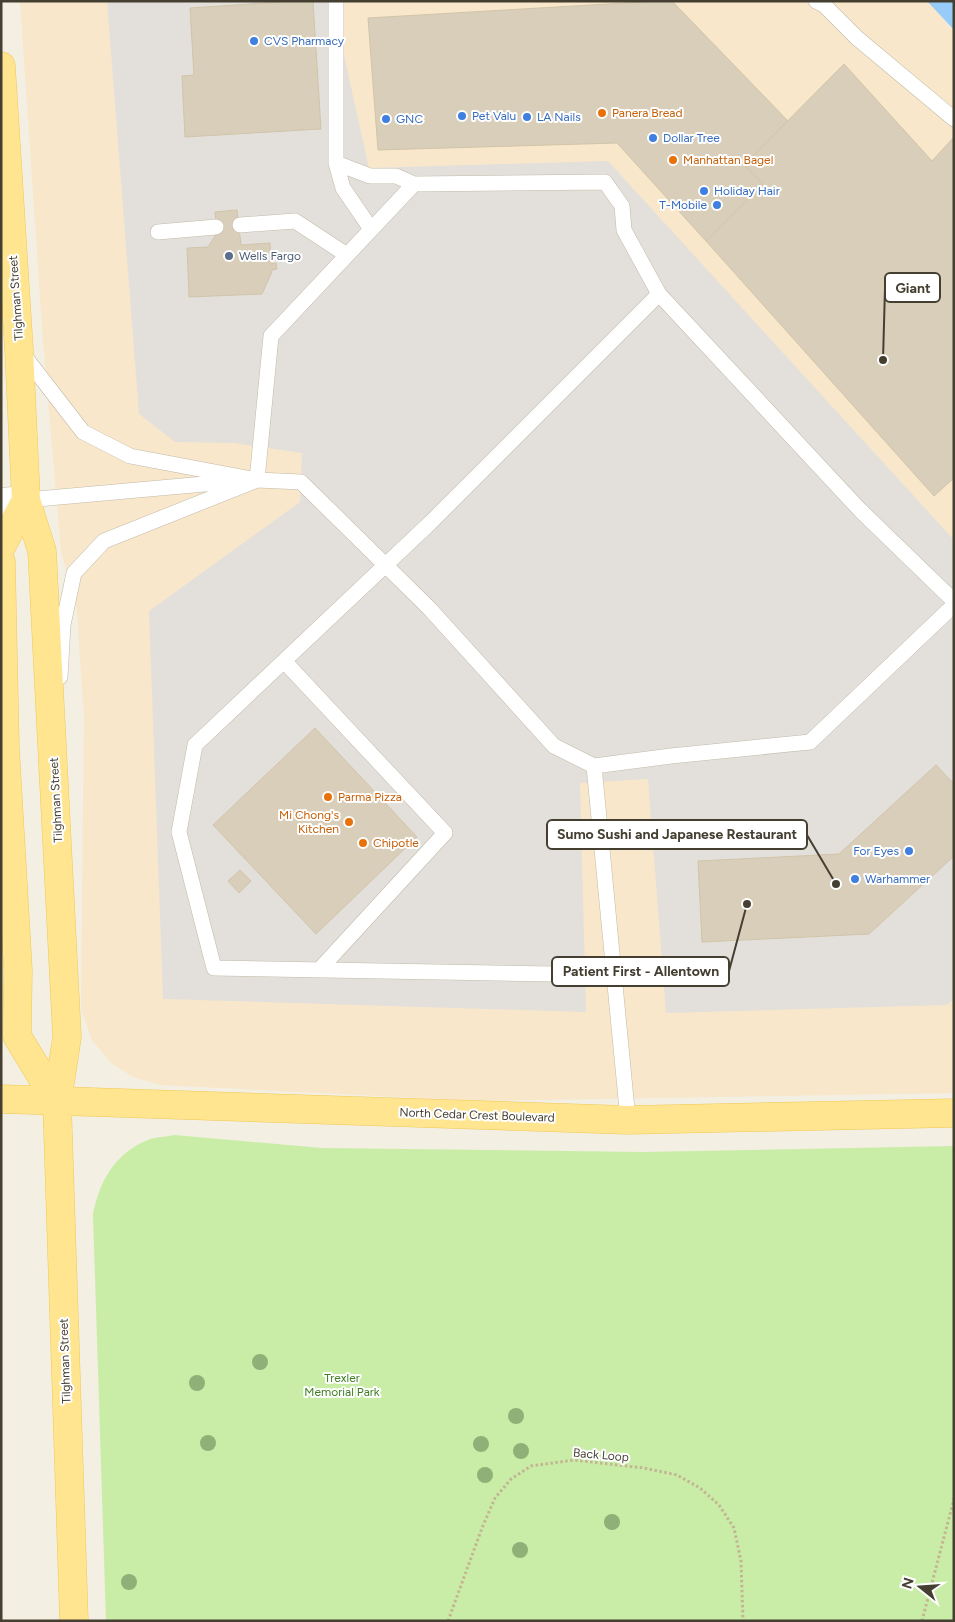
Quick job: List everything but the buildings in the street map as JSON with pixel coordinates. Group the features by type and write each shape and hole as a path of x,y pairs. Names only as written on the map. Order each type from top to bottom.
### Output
{"main road":[{"name":"Tilghman Street","path":"1,66 19,350 14,501 42,551 68,1042 57,1102 74,1621"},
{"path":"1,547 14,501"},
{"name":"Tilghman Street","path":"1,562 5,748 18,970 17,1036 57,1102"},
{"name":"North Cedar Crest Boulevard","path":"1,1099 628,1120 954,1112"}],"lane":[{"path":"336,1 336,163 343,188 371,229"},
{"path":"816,1 824,5 857,38 954,119"},
{"path":"14,501 257,480 301,482 429,608 554,746 594,766 810,742 954,603 860,510 659,294 624,230 622,206 605,182 414,184 396,176 370,176 336,163"},
{"path":"257,480 271,336 414,184"},
{"path":"240,225 295,221 348,255"},
{"path":"158,232 216,227"},
{"path":"614,975 214,968 179,832 195,745 437,516 659,294"},
{"path":"19,350 83,432 130,456 257,480"},
{"path":"54,759 63,625 74,573 104,541 257,480"},
{"path":"284,661 445,833 319,970"},
{"path":"594,766 628,1120"}],"path":[{"name":"Back Loop","path":"448,1621 495,1498 511,1479 531,1466 574,1460 644,1468 677,1476 700,1488 719,1505 734,1528 741,1562 744,1621"},
{"path":"922,1621 954,1499"}],"shaded area":[{"path":"20,1 928,1 954,32 954,1093 479,1101 160,1085 133,1077 111,1063 92,1040 81,1009 84,716 76,601 61,552 43,341"},
{"path":"107,1 332,1 369,168 608,161 954,540 954,999 947,1005 666,1013 648,779 580,783 586,1012 163,999 149,611 300,502 302,453 234,443 175,442 139,414"}],"green space":[{"name":"Trexler Memorial Park","path":"174,1135 322,1148 643,1152 954,1146 954,1621 106,1621 93,1214 105,1179 118,1160 127,1152 150,1139"}],"water":[{"path":"927,1 954,1 954,30"}],"place":[{"name":"CVS Pharmacy","path":"254,41"},
{"name":"Panera Bread","path":"602,113"},
{"name":"Pet Valu","path":"462,116"},
{"name":"LA Nails","path":"527,117"},
{"name":"GNC","path":"386,119"},
{"name":"Dollar Tree","path":"653,138"},
{"name":"Manhattan Bagel","path":"673,160"},
{"name":"Holiday Hair","path":"704,191"},
{"name":"T-Mobile","path":"717,205"},
{"name":"Wells Fargo","path":"229,256"},
{"name":"Giant","path":"883,360"},
{"name":"Parma Pizza","path":"328,797"},
{"name":"Mi Chong's Kitchen","path":"349,822"},
{"name":"Chipotle","path":"363,843"},
{"name":"For Eyes","path":"909,851"},
{"name":"Warhammer","path":"855,879"},
{"name":"Sumo Sushi and Japanese Restaurant","path":"836,884"},
{"name":"Patient First - Allentown","path":"747,904"}]}
